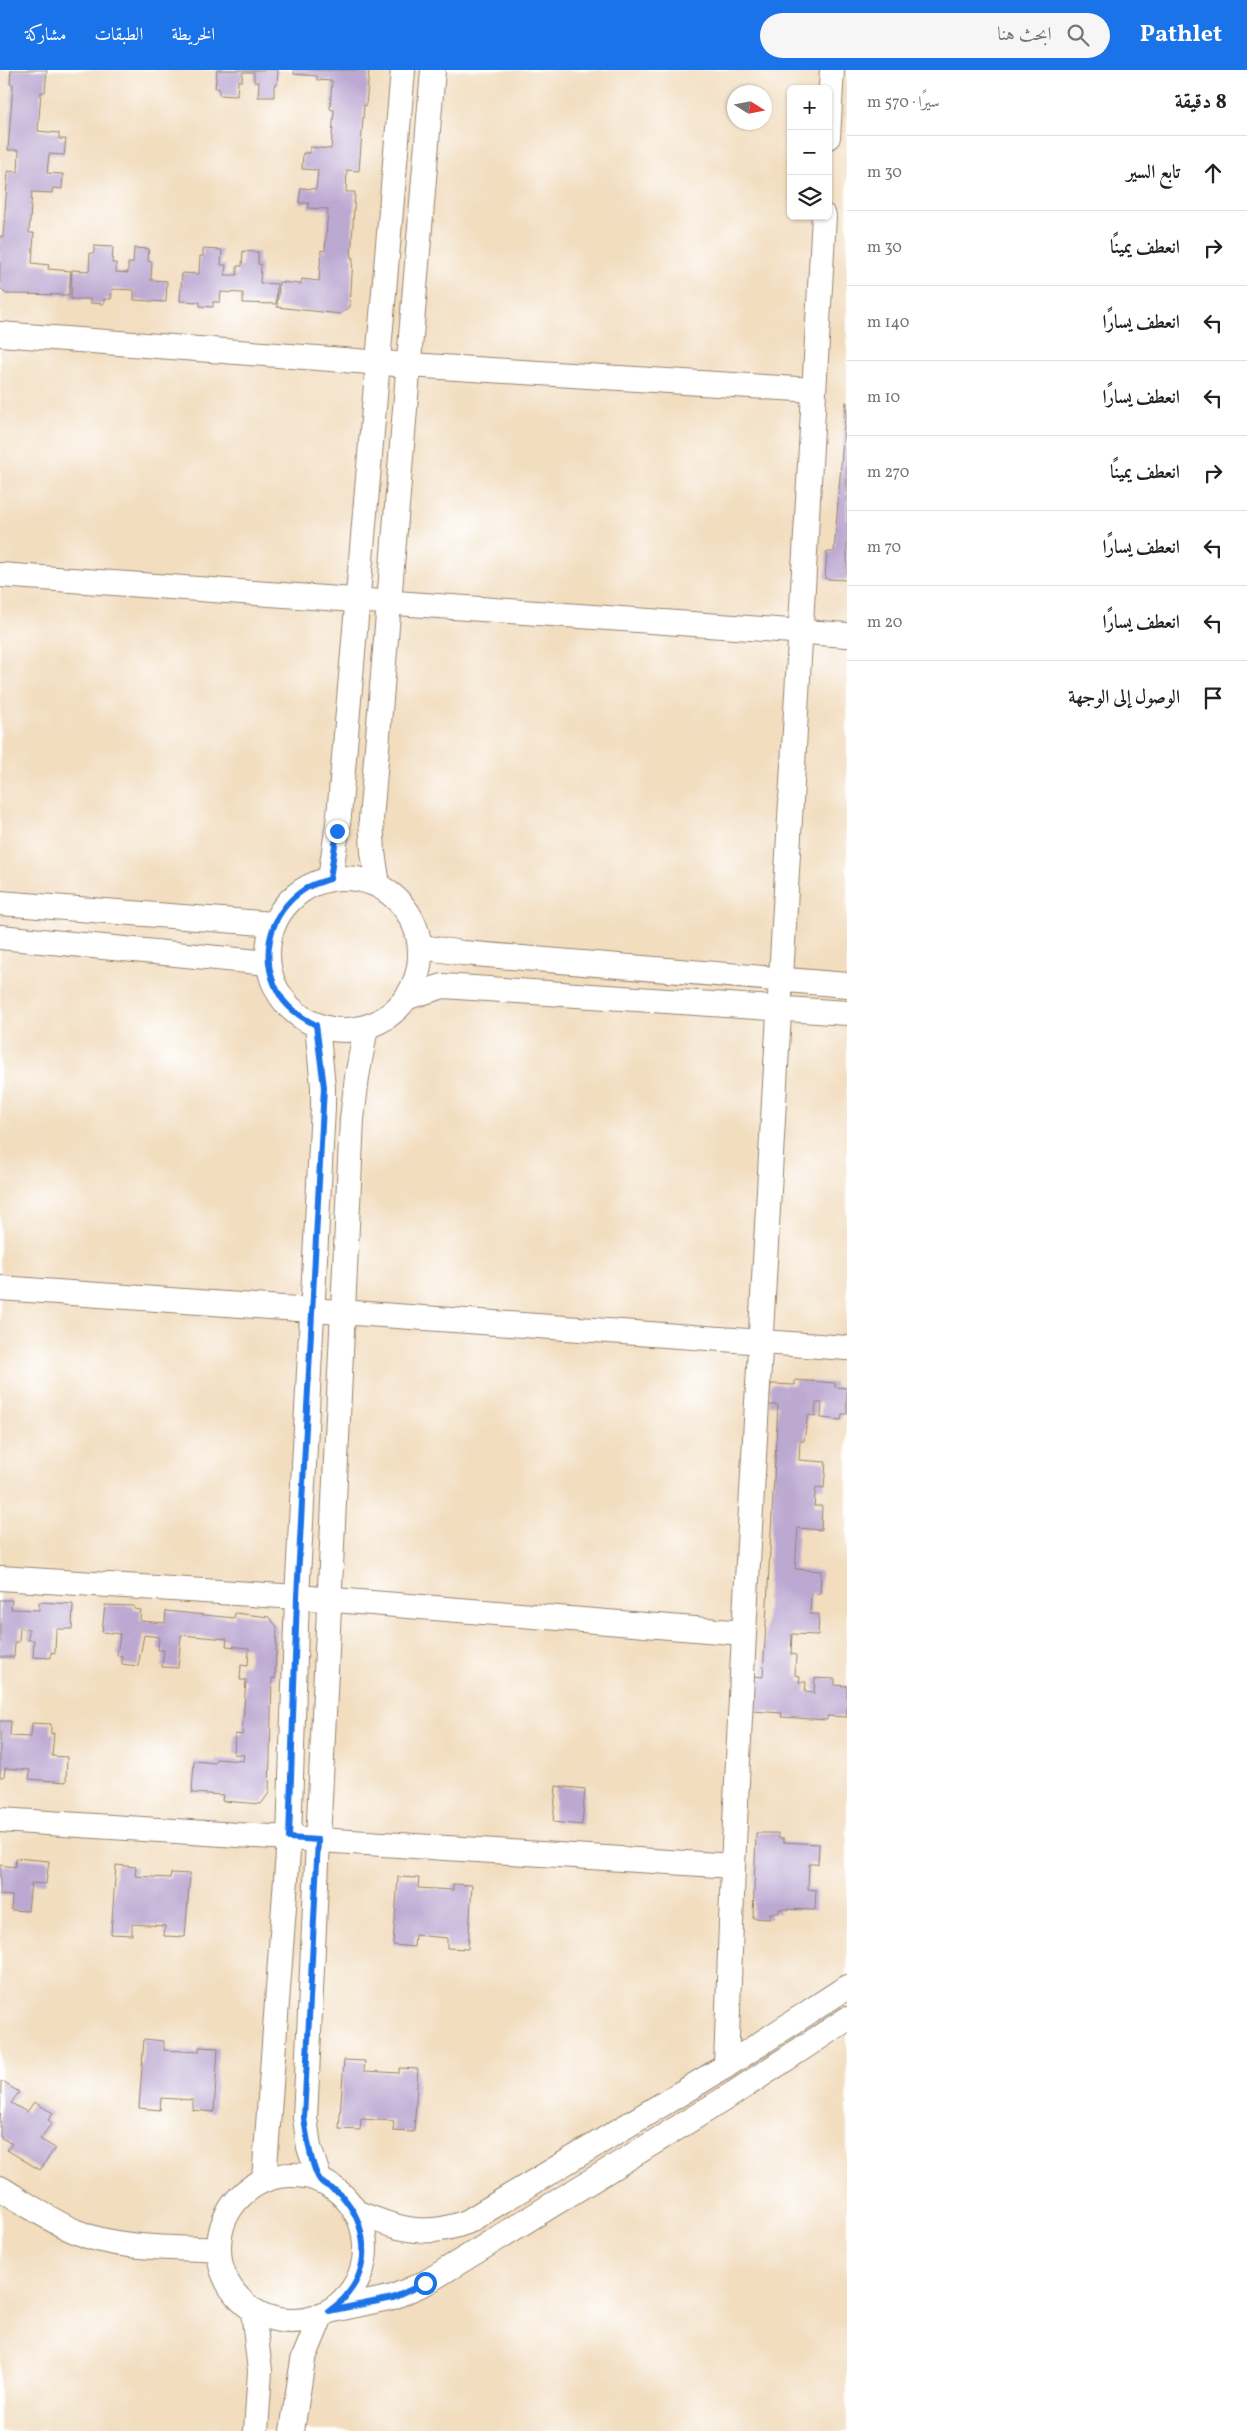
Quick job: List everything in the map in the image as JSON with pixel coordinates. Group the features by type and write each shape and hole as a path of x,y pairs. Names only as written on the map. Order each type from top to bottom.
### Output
{"street":[{"path":"330,879 339,816 356,600 403,70"},
{"path":"378,885 372,852 371,820 433,70"},
{"path":"828,130 832,70"},
{"path":"726,2066 744,1633 824,220"},
{"path":"0,334 377,363 814,390"},
{"path":"0,575 847,635"},
{"path":"354,878 378,885 399,900 414,922 420,947 418,973 408,997 390,1016 366,1027 341,1030 316,1025 299,1015 284,1001 274,983 268,963 269,943 274,924 287,903 306,888 330,879 354,878"},
{"path":"0,903 274,924"},
{"path":"0,937 268,963"},
{"path":"420,947 463,953 847,985"},
{"path":"408,997 443,986 847,1013"},
{"path":"264,2180 289,1838 297,1597 324,1087 316,1025"},
{"path":"320,2181 309,2147 304,2118 352,1119 366,1027"},
{"path":"0,1288 312,1312 847,1348"},
{"path":"0,1578 329,1599 744,1633"},
{"path":"0,1820 733,1866"},
{"path":"355,2212 411,2230 429,2232 448,2229 467,2222 726,2066 847,1987"},
{"path":"292,2431 303,2360 326,2313 346,2296 358,2278 362,2263 363,2234 355,2212 340,2194 320,2181 302,2176 282,2176 264,2180 245,2192 231,2208 221,2228 218,2250 223,2273 235,2294 253,2310 275,2320 299,2321 326,2313 393,2298 425,2283 734,2093 847,2019"},
{"path":"0,2188 60,2224 101,2240 218,2250"},
{"path":"253,2310 260,2371 256,2431"}],"building":[{"path":"11,70 47,70 45,92 41,92 38,131 59,133 59,139 66,139 64,155 49,154 47,173 63,174 62,189 53,188 52,193 32,192 29,233 34,233 32,263 49,265 48,269 71,271 69,295 6,294 0,288 0,236 3,237 8,171 18,172 19,150 8,150 13,84 10,84"},
{"path":"217,70 278,70 277,85 274,85 274,97 258,97 259,82 254,82 254,72 243,72 242,81 238,81 237,96 219,95 219,88 215,88"},
{"path":"294,70 369,70 366,106 364,105 359,171 347,170 346,192 355,192 351,258 353,258 350,307 340,314 277,307 279,282 301,284 302,279 319,281 321,250 325,251 328,209 308,208 309,203 299,203 301,188 316,189 318,170 302,169 303,153 310,153 310,147 331,149 334,110 330,109 332,81 317,80 317,76 294,74"},
{"path":"94,246 113,247 112,263 116,263 116,272 128,273 128,263 133,263 134,248 149,249 148,261 152,262 151,280 167,281 166,302 134,300 134,290 112,289 111,299 104,299 104,304 90,303 90,299 71,299 72,270 89,271 90,253 94,253"},
{"path":"203,249 222,250 221,265 226,265 225,275 237,275 237,266 242,266 243,251 258,252 258,264 261,264 260,283 277,284 276,304 243,303 243,293 221,292 220,302 213,302 213,307 200,306 200,302 180,301 182,273 199,274 200,256 203,256"},
{"path":"846,402 847,580 825,579 827,552 834,552"},
{"path":"795,1380 835,1383 835,1387 847,1388 847,1414 842,1414 841,1420 821,1418 822,1403 816,1403 815,1416 808,1415 804,1441 800,1441 799,1460 826,1462 824,1488 816,1487 814,1506 822,1506 821,1530 798,1528 795,1569 821,1571 820,1594 811,1593 810,1614 819,1614 818,1635 792,1634 791,1654 796,1655 795,1675 800,1676 799,1682 806,1682 805,1692 814,1693 815,1678 835,1679 835,1685 847,1686 847,1717 827,1716 827,1720 781,1717 782,1713 752,1711 754,1676 763,1677 778,1405 769,1405 771,1384 795,1385"},
{"path":"0,1600 12,1600 11,1609 39,1610 39,1602 73,1604 72,1629 56,1629 55,1653 51,1652 51,1658 33,1657 34,1640 28,1640 29,1629 20,1628 19,1642 15,1642 14,1657 0,1657"},
{"path":"105,1605 134,1606 134,1609 141,1610 140,1621 165,1623 166,1611 234,1618 235,1613 269,1617 277,1627 275,1679 272,1678 269,1793 261,1804 222,1801 223,1795 192,1793 194,1761 215,1763 216,1759 243,1761 244,1755 234,1754 235,1734 242,1735 246,1680 240,1680 241,1665 248,1666 249,1648 226,1646 227,1639 181,1635 178,1668 162,1667 164,1650 158,1650 159,1637 144,1635 138,1666 122,1664 122,1656 117,1655 120,1634 102,1632"},
{"path":"0,1721 11,1721 10,1736 31,1737 32,1723 51,1724 51,1734 54,1733 52,1756 67,1757 66,1782 29,1779 30,1770 5,1768 4,1777 0,1777"},
{"path":"556,1786 585,1789 582,1825 553,1822"},
{"path":"756,1833 778,1833 778,1838 783,1838 783,1842 819,1844 818,1864 809,1864 808,1889 816,1890 815,1910 779,1909 779,1913 770,1913 770,1919 753,1918"},
{"path":"16,1858 49,1861 46,1884 31,1883 28,1911 11,1910 12,1896 0,1895 0,1865 15,1867"},
{"path":"116,1865 136,1867 135,1876 170,1878 171,1873 190,1874 185,1937 164,1936 165,1926 132,1924 132,1935 111,1934"},
{"path":"398,1877 419,1878 418,1888 453,1890 453,1884 472,1885 468,1949 447,1948 447,1938 415,1935 414,1947 393,1945"},
{"path":"144,2039 164,2041 164,2050 199,2052 199,2047 218,2048 214,2112 193,2110 193,2100 161,2098 160,2110 139,2108"},
{"path":"344,2060 365,2061 364,2071 399,2073 399,2068 418,2069 414,2132 393,2131 394,2121 361,2119 360,2130 339,2129"},
{"path":"1,2081 19,2092 11,2103 27,2112 34,2102 53,2113 48,2120 52,2123 40,2139 55,2148 40,2170 7,2150 12,2144 0,2137"}],"route":[{"path":"337,831 330,879 306,888 287,903 274,924 269,943 268,963 274,983 284,1001 299,1015 316,1025 324,1087 297,1597 289,1838 318,1840 304,2118 309,2147 320,2181 340,2194 355,2212 363,2234 364,2256 358,2278 346,2296 329,2311 393,2298 425,2283"}]}
